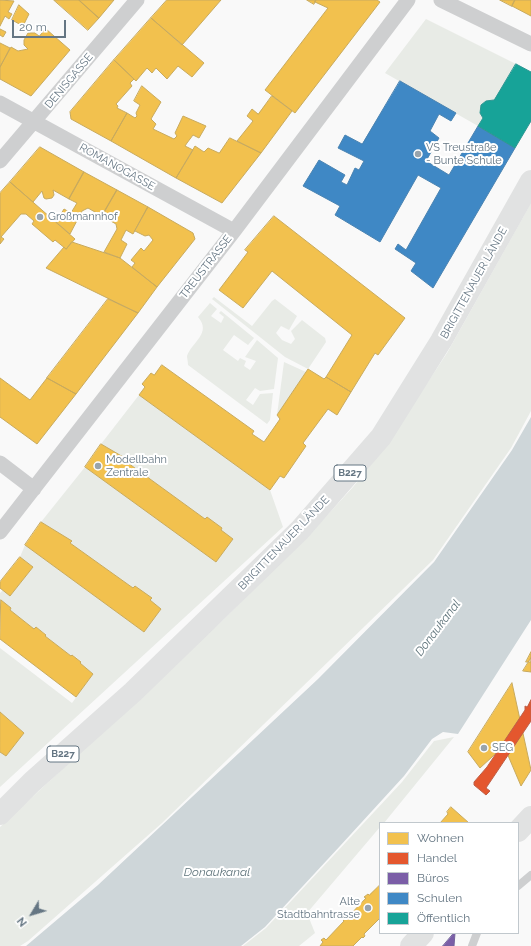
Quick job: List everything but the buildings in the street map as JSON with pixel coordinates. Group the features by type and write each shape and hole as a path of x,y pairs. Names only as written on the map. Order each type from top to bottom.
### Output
{"main road":[{"name":"BRIGITTENAUER LÄNDE","path":"0,814 21,793 134,692 300,530 381,437 441,341 531,181"},
{"path":"519,830 531,817"},
{"path":"411,946 422,934"}],"street":[{"name":"DENISGASSE","path":"0,161 34,123 137,0"},
{"name":"TREUSTRASSE","path":"0,532 234,231 408,0"},
{"path":"441,0 531,44"},
{"name":"ROMANOGASSE","path":"0,103 34,123 234,231"},
{"path":"0,463 34,489"},
{"path":"0,804 21,793"}],"lane":[{"path":"524,883 531,875"},
{"path":"472,946 477,934"}],"shaded area":[{"path":"426,19 516,64 494,100 482,105 481,114 483,118 478,126 385,73"},
{"path":"531,203 531,411 511,448 433,560 162,823 28,941 20,946 0,946 0,827 225,618 310,534 353,487 385,447 447,353"},
{"path":"214,297 252,326 275,299 297,316 289,330 281,326 276,333 282,340 291,344 295,339 291,331 302,320 325,338 326,342 308,369 285,357 212,299"},
{"path":"210,303 217,309 211,316 221,323 224,317 219,313 221,311 254,338 248,345 234,335 223,350 238,361 240,358 246,361 244,366 250,370 256,361 245,357 257,340 278,358 274,389 260,391 255,388 246,400 253,405 260,394 273,393 270,420 267,424 188,365 187,356 189,351 202,333 202,323 198,317"},
{"path":"284,362 306,372 277,415"},
{"path":"139,395 270,490 283,527 0,787 0,752 6,756 24,733 0,712 0,648 72,703 93,674 80,663 81,661 73,655 71,656 36,627 34,629 10,610 11,608 1,600 0,601 0,593 3,590 10,596 33,567 20,557 25,545 144,632 161,609 150,600 151,598 135,586 133,588 70,543 71,541 41,522 85,467 216,562 233,539 221,530 222,528 207,517 205,519 128,463 129,461 101,444"},
{"path":"454,737 385,822 379,822 379,828 307,913 315,933 299,946 243,946 266,928 402,782 434,741"}],"water":[{"name":"Donaukanal","path":"531,417 531,620 458,734 443,732 432,739 404,776 340,846 265,927 241,946 26,946 98,885 318,679 434,562 512,450"}],"place":[{"name":"VS Treustraße - Bunte Schule","path":"418,154"},
{"name":"Großmannhof","path":"40,217"},
{"name":"Modellbahn Zentrale","path":"98,466"},
{"name":"SEG","path":"484,748"},
{"name":"Alte Stadtbahntrasse","path":"368,908"}]}
